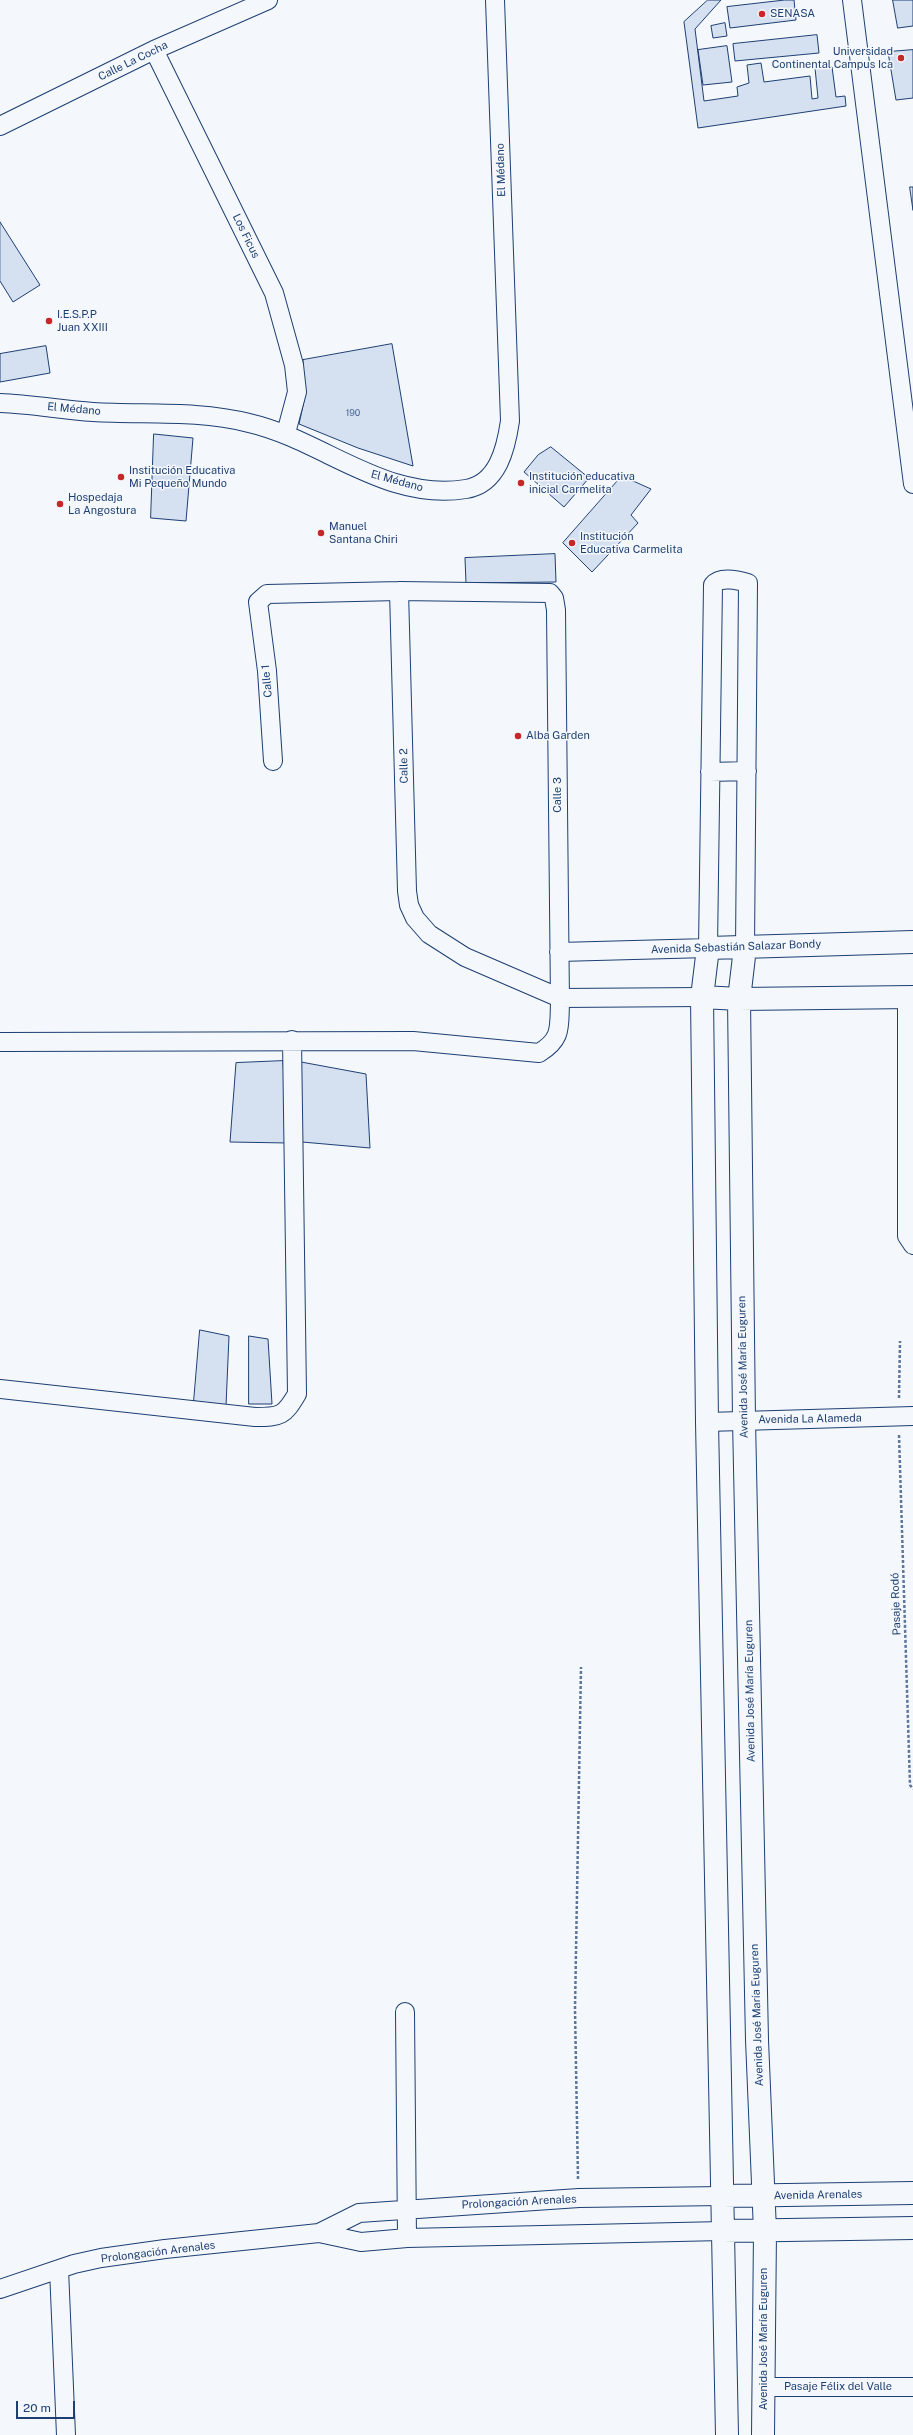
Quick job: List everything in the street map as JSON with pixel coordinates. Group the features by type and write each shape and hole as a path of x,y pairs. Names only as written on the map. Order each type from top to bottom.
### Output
{"street":[{"name":"Calle La Cocha","path":"0,126 154,50 268,0"},
{"name":"El Médano","path":"0,403 94,412 195,414 232,418 286,433 360,471 425,489 467,489 483,482 494,472 502,457 510,421 495,0"},
{"path":"852,0 913,484"},
{"name":"Los Ficus","path":"154,50 274,293 294,365 297,392 286,433"},
{"path":"727,2435 707,1422 702,998 708,948 712,585 723,580 740,580 748,583 745,948"},
{"name":"Calle 3","path":"0,1042 292,1040 413,1041 539,1053 552,1045 556,1038 560,998 556,610 554,598 550,594 399,591"},
{"name":"Calle 1","path":"273,761 267,671 258,602 267,594 399,591"},
{"name":"Calle 2","path":"399,591 407,891 409,905 415,918 429,934 465,957 560,998"},
{"path":"710,772 747,772"},
{"name":"Avenida Sebastián Salazar Bondy","path":"559,952 745,948 913,942"},
{"name":"Avenida José María Euguren","path":"745,948 738,999 744,1420 758,2040 764,2195 763,2435"},
{"path":"560,998 738,999 910,997 910,1240"},
{"path":"0,1389 255,1417 272,1417 287,1412 297,1394 292,1040"},
{"name":"Avenida La Alameda","path":"707,1422 906,1416"},
{"path":"405,2012 406,2180 408,2209 407,2238"},
{"name":"Avenida Arenales","path":"723,2196 913,2193"},
{"name":"Prolongación Arenales","path":"319,2233 359,2213 579,2198 723,2196"},
{"path":"723,2231 913,2228"},
{"name":"Prolongación Arenales","path":"0,2289 59,2269 101,2258 165,2249 319,2233 361,2242 407,2238 723,2231"},
{"path":"59,2269 66,2435"},
{"name":"Pasaje Félix del Valle","path":"763,2387 913,2388"}],"path":[{"name":"Pasaje Rodó","path":"900,1341 906,1416 910,1785 913,1789"},
{"path":"579,2198 575,2008 582,1667"}],"building":[{"path":"708,0 721,0 695,29 704,101 738,96 737,87 749,83 747,65 761,63 764,82 810,76 812,99 818,98 815,68 832,67 836,97 845,96 846,106 698,128 684,22"},
{"path":"794,0 796,20 730,28 727,7"},
{"path":"893,0 913,0 913,26 898,28"},
{"path":"725,23 727,36 713,38 711,26"},
{"path":"817,35 819,53 735,61 733,44"},
{"path":"727,46 732,82 703,85 698,50"},
{"path":"913,50 913,98 896,100 888,52"},
{"path":"910,187 913,187 913,210"},
{"path":"0,222 40,285 13,302 0,281"},
{"path":"392,344 413,466 358,448 299,424 304,401 303,360"},
{"path":"46,346 50,373 0,382 0,354"},
{"path":"154,434 193,438 186,521 151,518"},
{"path":"551,447 589,478 564,507 524,472 538,455"},
{"path":"622,476 651,489 631,515 638,523 592,572 563,543"},
{"path":"555,554 556,582 466,583 465,558"},
{"path":"283,1061 288,1143 230,1142 236,1063"},
{"path":"301,1062 366,1074 370,1148 302,1142"},
{"path":"200,1330 229,1336 226,1406 194,1401"},
{"path":"249,1336 268,1339 272,1404 249,1404"}],"place":[{"name":"SENASA","path":"762,14"},
{"name":"Universidad Continental Campus Ica","path":"901,58"},
{"name":"I.E.S.P.P Juan XXIII","path":"49,321"},
{"name":"Institución Educativa Mi Pequeño Mundo","path":"121,477"},
{"name":"Institución educativa inicial Carmelita","path":"521,483"},
{"name":"Hospedaja La Angostura","path":"60,504"},
{"name":"Manuel Santana Chiri","path":"321,533"},
{"name":"Institución Educativa Carmelita","path":"572,543"},
{"name":"Alba Garden","path":"518,736"}]}
